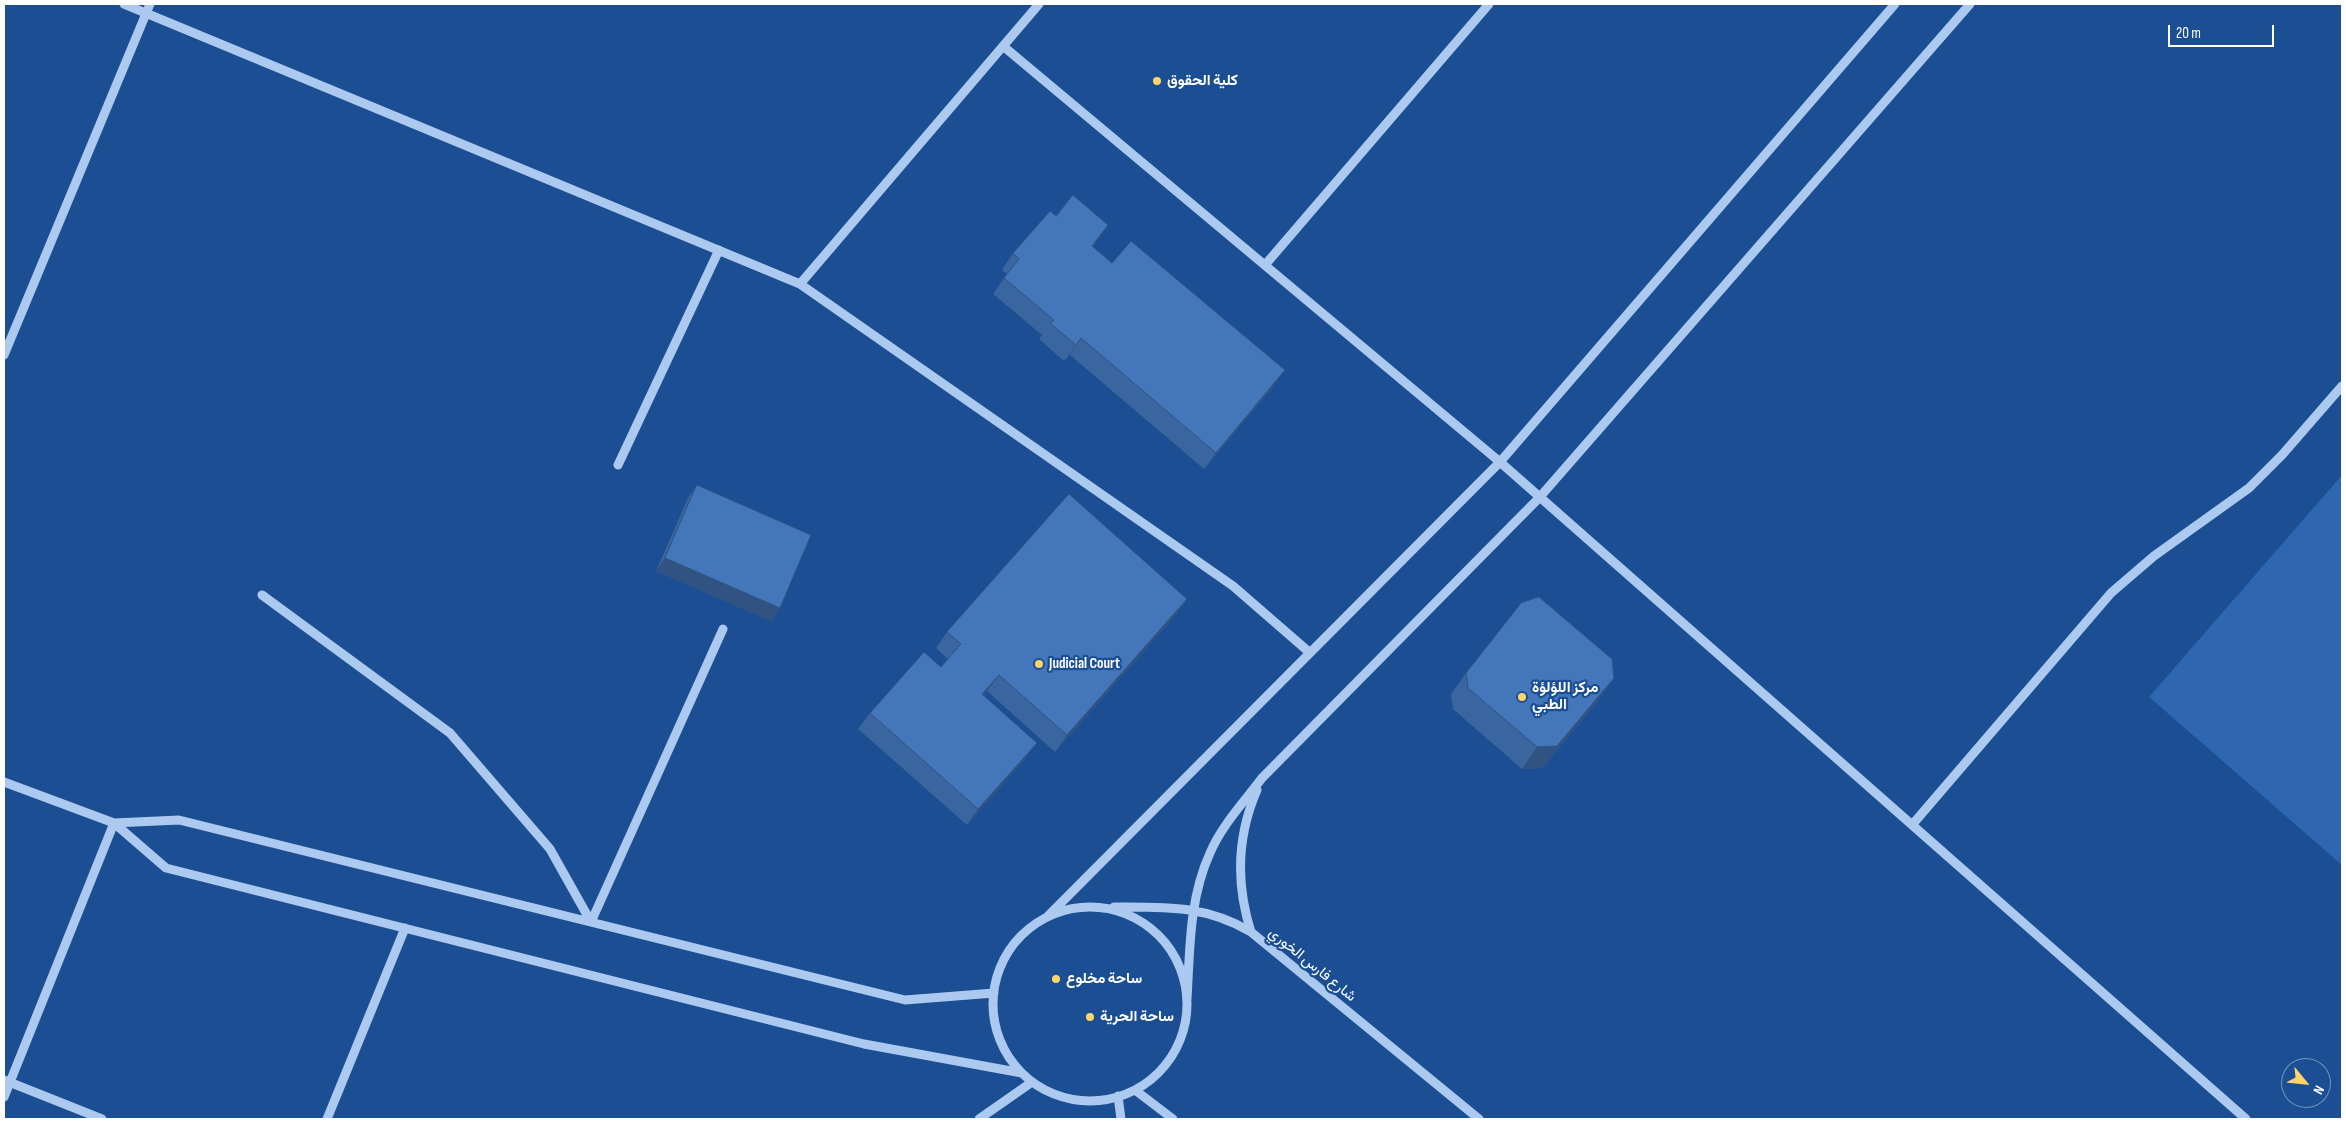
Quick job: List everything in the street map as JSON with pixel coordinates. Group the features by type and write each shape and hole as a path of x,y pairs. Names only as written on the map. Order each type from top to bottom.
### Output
{"street":[{"path":"124,4 800,284 1233,586 1308,652"},
{"path":"4,355 150,4"},
{"path":"800,284 1039,4"},
{"path":"1266,265 1489,4"},
{"path":"1895,4 1500,462 1308,652 1047,917 1027,931 1011,948 1003,962 994,992 995,1022 1008,1056 1032,1082 1055,1094 1092,1101 1118,1096 1135,1090 1150,1080 1174,1052 1182,1035 1187,999 1193,909 1210,852 1228,822 1262,778 1539,498 1970,4"},
{"path":"1003,46 1500,462 2246,1119"},
{"path":"618,465 720,250"},
{"path":"1912,824 2111,593 2154,556 2249,488 2282,455 2342,386"},
{"path":"262,595 450,733 550,849 591,922"},
{"path":"591,922 723,629"},
{"path":"1251,932 1244,910 1240,862 1250,806 1262,778"},
{"path":"4,782 114,823 166,868 864,1044 1022,1073"},
{"path":"114,823 179,820 905,1000 994,992"},
{"path":"4,1097 7,1081 114,823"},
{"path":"1097,907 1130,916 1158,935 1178,963 1187,999"},
{"name":"شارع فارس الخوري","path":"1047,917 1063,911 1097,907 1172,907 1193,909 1232,920 1251,932 1479,1119"},
{"path":"327,1119 405,928"},
{"path":"7,1081 102,1119"},
{"path":"979,1119 1032,1082"},
{"path":"1135,1090 1174,1119"},
{"path":"1118,1096 1121,1119"}],"shaded area":[{"path":"2342,475 2342,865 2149,697"}],"building":[{"path":"1073,195 1108,225 1092,246 1112,263 1131,241 1285,370 1216,453 1081,338 1076,345 1050,323 1054,320 1004,278 1019,259 1013,253 1050,211 1056,216"},
{"path":"697,485 811,535 780,608 665,558"},
{"name":"Judicial Court","path":"1069,494 1187,599 1067,735 999,675 982,694 1037,743 978,809 870,713 924,652 941,667 961,644 947,632"},
{"path":"1539,597 1612,659 1614,678 1557,746 1537,747 1468,688 1466,673 1521,603"}],"place":[{"name":"كلية الحقوق","path":"1157,81"},
{"name":"Judicial Court","path":"1039,664"},
{"name":"مركز اللؤلؤة الطبي","path":"1522,697"},
{"name":"ساحة مخلوع","path":"1056,979"},
{"name":"ساحة الحرية","path":"1090,1017"}]}
